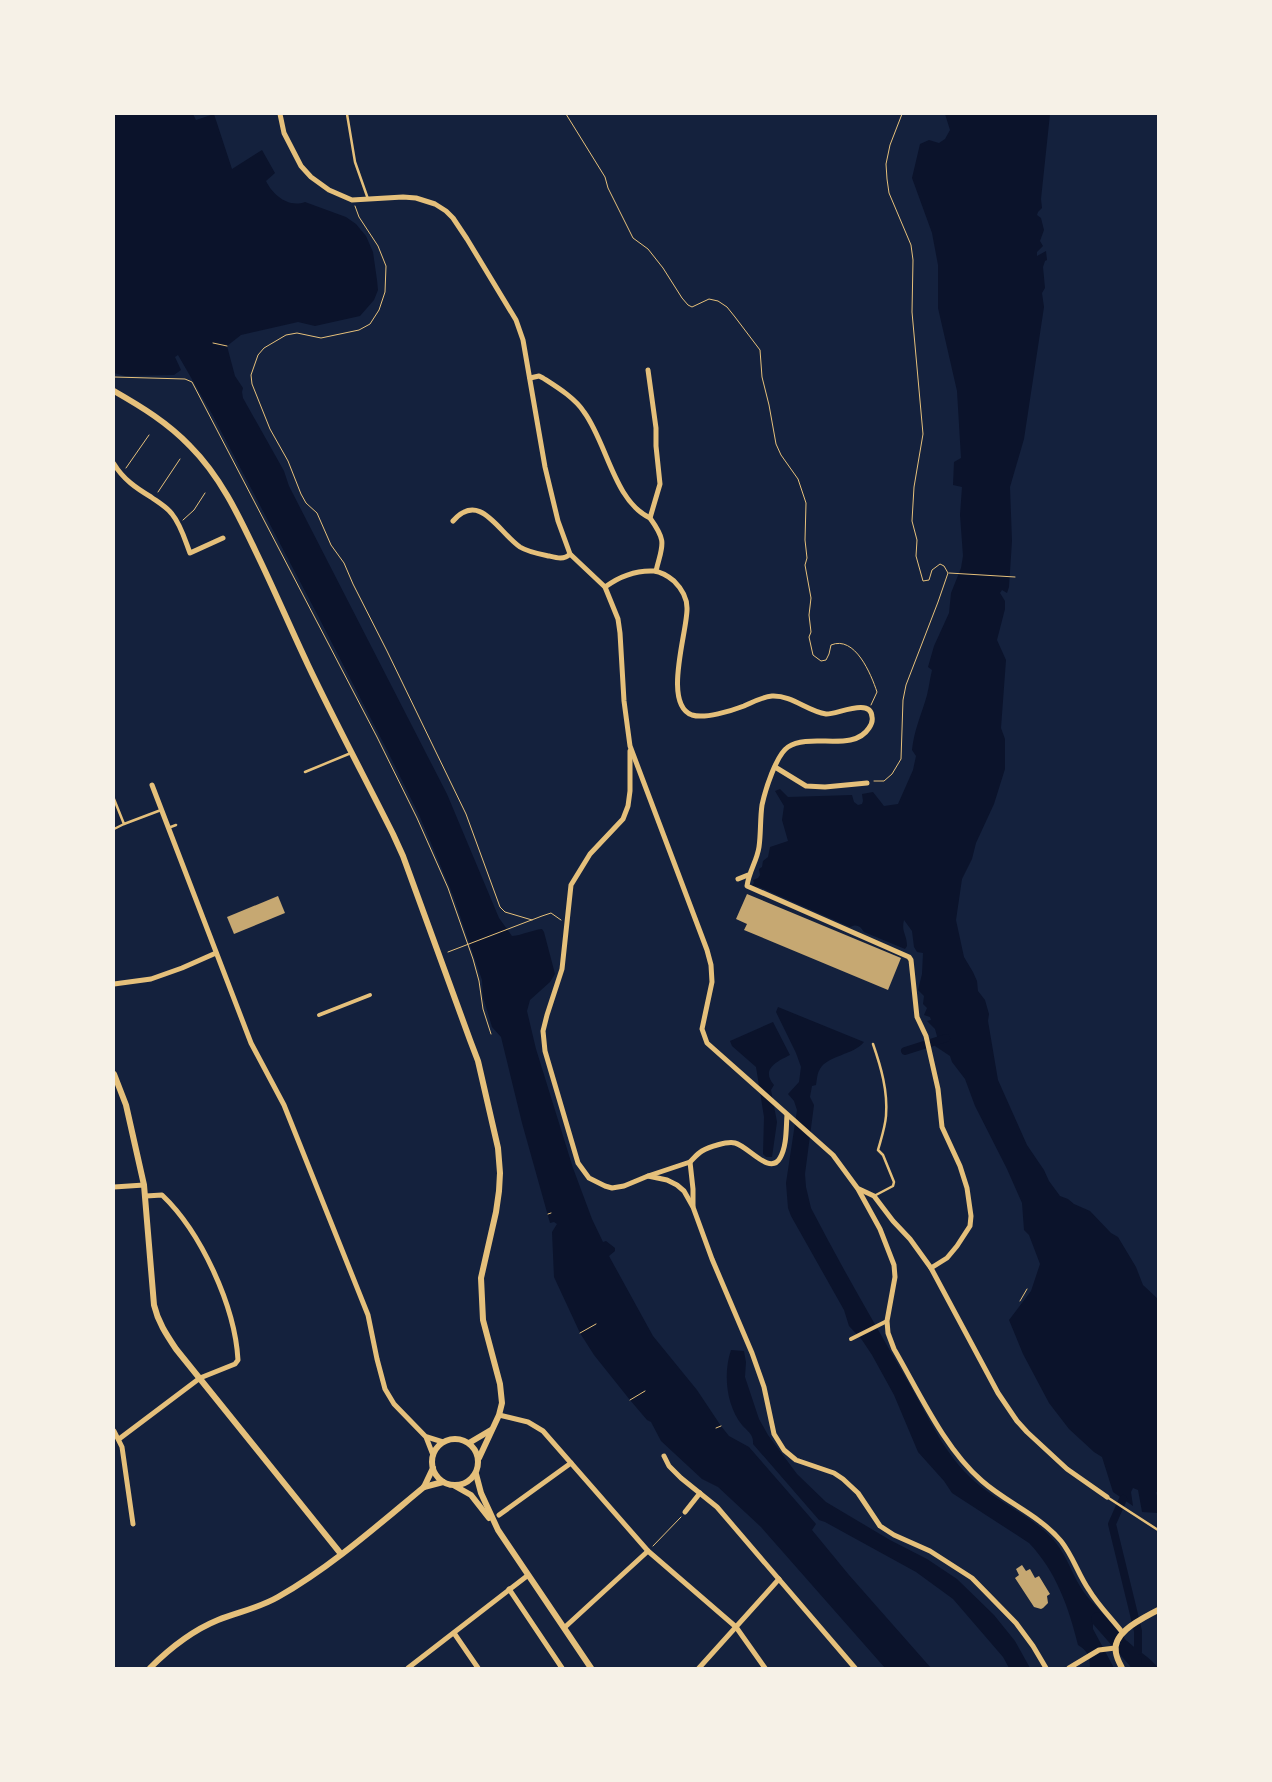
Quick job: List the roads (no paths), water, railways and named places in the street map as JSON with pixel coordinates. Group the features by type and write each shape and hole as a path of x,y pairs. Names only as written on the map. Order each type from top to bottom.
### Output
{"street":[{"path":"280,114 284,133 301,166 320,184 352,200 416,198 435,204 453,218 516,320 523,340 545,467 558,521 570,554 605,587 618,619 630,746 628,806 623,819 597,846 576,874 571,885 562,968 547,1015 544,1038 545,1051 576,1156 583,1172 589,1178 605,1186 612,1188 624,1186 690,1162 702,1151 730,1142 744,1147 764,1162 774,1164 780,1160 783,1152 787,1116"},
{"path":"648,370 656,428 660,484 650,518"},
{"path":"530,378 539,376 543,378 583,410 624,493 638,511 650,518 660,533 663,543 656,572"},
{"path":"114,391 144,408 190,446 218,481 240,518 328,707 403,856 470,1040 498,1148 499,1191 481,1278 481,1297 483,1320 501,1391 502,1403 500,1415 479,1458"},
{"path":"114,464 117,472 138,489 166,507 178,523 190,553 223,538"},
{"path":"453,521 466,510 475,509 492,520 519,546 530,552 559,558 566,558 570,554"},
{"path":"605,587 624,575 642,571 656,572 670,578 681,588 687,607 685,627 678,658 678,685 681,703 687,712 700,717 741,707 770,696 781,696 825,714 856,707 869,710 872,722 865,733 860,736 848,741 804,741 795,743 783,751 775,767 762,806 759,848 748,875 747,886 909,957 912,960 917,1017 926,1036 938,1089 942,1127 960,1166 967,1188 971,1216 970,1226 957,1246 947,1258 931,1268"},
{"path":"630,746 712,965 712,982 702,1029 707,1043 833,1155 858,1189 880,1229 894,1265 895,1277 887,1321 888,1333 894,1349 954,1451 982,1481 1039,1521 1060,1540 1069,1552 1088,1590 1124,1631"},
{"path":"775,767 806,786 825,787 868,783"},
{"path":"152,785 251,1043 284,1105 368,1315 374,1348 385,1389 394,1404 426,1437 433,1455 433,1468 436,1476 443,1482 472,1495 494,1524 527,1576 591,1668"},
{"path":"738,879 748,875"},
{"path":"114,984 151,980 216,953"},
{"path":"319,1015 370,995"},
{"path":"114,1074 126,1105 144,1185 154,1305 162,1329 341,1554"},
{"path":"690,1162 693,1207"},
{"path":"648,1176 667,1180 677,1185 684,1192 693,1207 712,1259 752,1353 764,1387 774,1434 784,1450 796,1460 834,1473 843,1479 858,1493 880,1526 894,1535 930,1551 972,1578 1016,1623 1046,1668"},
{"path":"114,1187 144,1185"},
{"path":"858,1189 874,1196 910,1239 931,1268 998,1393 1017,1421 1067,1469 1107,1497"},
{"path":"119,1439 200,1378 235,1364 238,1360 231,1316 205,1253 189,1228 162,1195 146,1196"},
{"path":"851,1339 887,1321"},
{"path":"500,1415 528,1422 539,1428 648,1551 736,1627 765,1668"},
{"path":"469,1443 492,1430"},
{"path":"114,1432 122,1447 133,1524"},
{"path":"426,1437 443,1442 458,1439 469,1443 476,1451 479,1458 476,1474 466,1483 454,1486"},
{"path":"433,1455 437,1447 443,1442"},
{"path":"664,1456 675,1473 717,1507 855,1668"},
{"path":"499,1515 571,1463"},
{"path":"424,1487 433,1468"},
{"path":"476,1474 480,1490 494,1524"},
{"path":"150,1668 174,1645 196,1631 218,1620 277,1598 316,1573 424,1487 443,1482"},
{"path":"685,1512 700,1493"},
{"path":"564,1628 648,1551"},
{"path":"408,1668 527,1576"},
{"path":"699,1668 779,1579"},
{"path":"509,1589 562,1668"},
{"path":"1069,1668 1099,1650 1114,1646 1124,1631 1158,1610"},
{"path":"454,1633 478,1668"},
{"path":"1114,1646 1122,1668"}],"lane":[{"path":"347,114 355,162 369,200"},
{"path":"305,772 352,752"},
{"path":"114,799 124,824"},
{"path":"114,829 161,810"},
{"path":"168,828 176,825"},
{"path":"873,1044 880,1066 886,1101 885,1126 878,1150 883,1155 894,1182 893,1186 874,1196"},
{"path":"1107,1497 1158,1530"}],"water":[{"path":"114,114 193,114 196,120 214,114 232,169 262,150 275,173 266,181 277,195 287,202 305,202 346,217 356,224 366,236 373,252 377,280 378,290 374,300 360,316 315,326 298,322 241,335 227,346 235,376 243,388 243,398 284,471 289,486 447,794 499,918 512,936 542,929 544,932 555,974 550,982 530,1000 527,1011 536,1049 573,1168 592,1219 603,1242 606,1241 615,1248 615,1251 609,1256 653,1336 697,1390 721,1426 729,1436 749,1447 816,1524 812,1530 931,1668 885,1668 761,1527 718,1487 702,1479 661,1441 651,1422 647,1420 594,1355 580,1333 554,1277 552,1232 557,1224 554,1222 550,1223 522,1123 501,1037 492,1027 483,997 482,980 453,895 420,817 318,616 212,414 178,355 175,357 181,370 174,375 125,376 114,373"},
{"path":"945,114 1050,114 1041,199 1042,208 1037,215 1041,218 1044,230 1040,241 1043,246 1037,252 1037,256 1046,251 1047,260 1043,267 1045,288 1042,293 1044,307 1024,439 1010,487 1012,541 1009,587 1007,593 1002,590 1000,593 1005,601 1005,609 997,640 1006,660 1001,728 1005,739 1005,769 994,804 962,879 956,920 964,957 977,981 978,991 985,1000 989,1014 988,1021 998,1080 1027,1145 1060,1196 1090,1211 1111,1233 1118,1237 1136,1267 1143,1285 1158,1299 1158,1493 1156,1492 1158,1513 1142,1512 1138,1490 1133,1488 1131,1492 1133,1506 1113,1492 1102,1457 1069,1429 1049,1403 1023,1354 1009,1320 1031,1291 1040,1264 1029,1235 1024,1230 1022,1203 975,1106 965,1079 952,1062 950,1056 935,1046 938,1040 935,1029 927,1021 931,1020 930,1017 924,1015 927,1008 923,1004 924,996 918,990 922,974 923,953 917,952 914,947 912,931 904,920 903,927 907,946 905,949 864,932 858,926 850,927 759,887 751,886 754,883 753,880 760,875 759,869 762,867 763,861 768,857 770,847 788,841 782,820 784,806 775,791 780,789 788,797 852,795 854,802 858,805 862,804 862,794 873,792 884,806 898,804 913,770 916,756 912,750 913,743 932,670 928,667 934,646 949,613 951,593 961,568 963,556 960,515 962,487 953,485 954,462 961,458 957,391 938,308 938,265 932,233 912,178 920,144 929,140 939,143 945,139 950,130"},
{"path":"778,1007 864,1042 854,1050 824,1064 818,1072 816,1085 812,1086 810,1097 814,1105 805,1174 811,1208 935,1430 951,1455 978,1485 1042,1528 1051,1537 1062,1551 1081,1588 1106,1617 1111,1627 1111,1632 1106,1638 1095,1623 1093,1624 1093,1629 1114,1668 1090,1668 1088,1655 1078,1645 1066,1604 1054,1578 1029,1543 952,1493 944,1481 918,1452 894,1395 872,1355 849,1326 844,1310 791,1216 788,1208 786,1183 797,1110 794,1101 788,1094 799,1082 801,1067 776,1012"},
{"path":"773,1022 790,1055 772,1066 769,1074 774,1085 771,1090 777,1122 772,1157 766,1157 763,1154 764,1117 756,1067 732,1046 730,1041"},
{"path":"731,1350 744,1351 746,1362 745,1377 759,1419 768,1435 797,1474 826,1502 890,1540 927,1559 957,1579 994,1615 1015,1641 1030,1668 1009,1668 1003,1657 953,1599 916,1572 819,1520 753,1444 751,1435 742,1425 732,1408 727,1379"},
{"path":"1127,1641 1148,1657 1158,1668 1131,1668 1129,1663 1131,1657 1124,1651"}],"waterway":[{"path":"905,1051 946,1038"},
{"path":"1123,1499 1112,1524 1138,1631 1138,1651"},
{"path":"1098,1619 1135,1661"}]}
